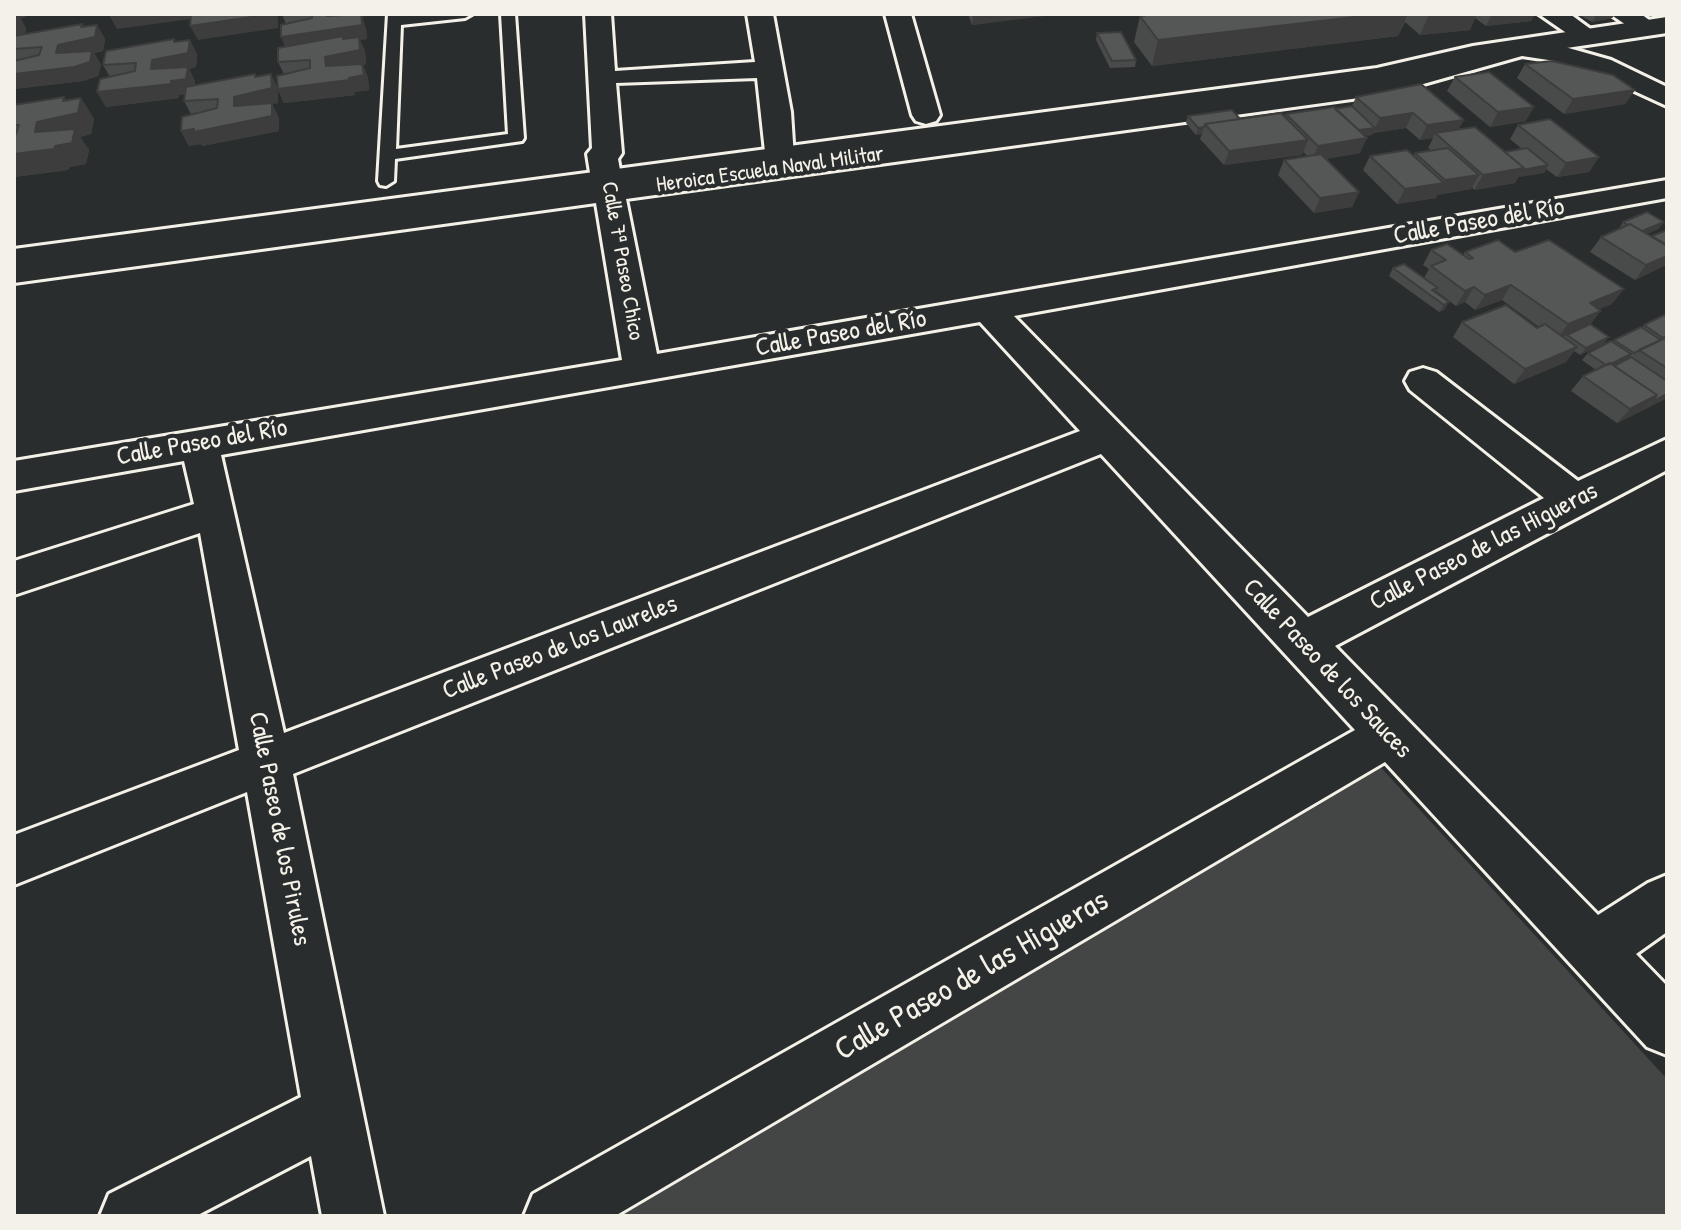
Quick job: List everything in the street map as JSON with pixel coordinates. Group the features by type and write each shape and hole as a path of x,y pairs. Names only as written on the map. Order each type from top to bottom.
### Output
{"street":[{"path":"598,14 611,166"},
{"path":"611,166 624,77 624,14"},
{"path":"760,14 771,69 779,144"},
{"path":"898,14 926,115"},
{"path":"1552,14 1587,36"},
{"path":"1623,14 1657,26"},
{"name":"Heroica Escuela Naval Militar","path":"14,259 611,166 1377,76 1473,54 1657,26"},
{"name":"Heroica Escuela Naval Militar","path":"14,273 611,166 1388,86 1521,48"},
{"path":"1521,48 1558,53 1602,66 1667,98"},
{"name":"Heroica Escuela Naval Militar","path":"779,144 926,115 1356,56 1473,54"},
{"path":"624,77 771,69"},
{"name":"Heroica Escuela Naval Militar","path":"14,234 387,168 611,166"},
{"name":"Calle 7ª Paseo Chico","path":"611,166 642,368"},
{"name":"Calle Paseo del Río","path":"14,476 988,310 1667,189"},
{"name":"Calle Paseo de los Sauces","path":"988,310 1667,1027"},
{"path":"1423,381 1575,501"},
{"name":"Calle Paseo de los Laureles","path":"14,860 1107,436"},
{"name":"Calle Paseo de los Pirules","path":"199,443 216,512 266,762 353,1216"},
{"name":"Calle Paseo de las Higueras","path":"1301,642 1667,453"},
{"path":"14,578 216,512"},
{"name":"Calle Paseo de las Higueras","path":"555,1216 1389,735"},
{"path":"1594,950 1667,901"},
{"path":"131,1216 334,1112"}],"lane":[{"path":"465,14 395,17 387,168 516,138 508,14"}],"shaded area":[{"path":"1362,747 1667,1079 1667,1216 538,1216"}],"building":[{"path":"272,14 190,26 191,15"},
{"path":"312,14 361,14 362,25 281,37 281,25 312,18"},
{"path":"1380,14 1158,40 1140,16"},
{"path":"82,24 81,27 97,25 95,37 58,45 56,53 92,51 90,62 74,67 14,74 14,61 39,55 42,47 14,49 14,36"},
{"path":"1121,32 1136,60 1112,61 1097,33"},
{"path":"343,36 343,39 359,37 360,50 325,57 326,66 362,64 364,75 349,80 278,89 277,76 310,68 310,60 278,62 278,48"},
{"path":"174,39 174,42 190,40 188,53 152,60 151,69 188,67 186,79 171,81 171,84 97,92 100,79 135,71 136,63 103,65 106,51"},
{"path":"1552,61 1613,75 1635,90 1573,99 1525,64"},
{"path":"1489,72 1534,107 1498,112 1455,77"},
{"path":"255,74 255,77 271,74 272,88 234,97 234,106 272,103 272,116 194,132 194,129 181,131 182,117 217,108 218,99 184,101 186,87"},
{"path":"1421,84 1464,120 1427,125 1413,113 1380,118 1356,97"},
{"path":"64,97 63,101 81,98 78,113 37,122 35,132 75,129 72,143 55,146 54,149 14,154 14,135 19,125 14,125 14,105"},
{"path":"1352,106 1375,128 1359,130 1335,109"},
{"path":"1334,107 1367,138 1318,146 1286,114"},
{"path":"1232,110 1240,119 1205,124 1198,128 1188,116"},
{"path":"1281,113 1308,140 1229,151 1205,124"},
{"path":"1550,119 1599,157 1566,163 1518,125"},
{"path":"1475,127 1524,168 1483,175 1435,133"},
{"path":"1448,148 1479,175 1445,180 1415,153"},
{"path":"1527,148 1548,165 1523,170 1505,152"},
{"path":"1407,150 1444,183 1405,189 1370,156"},
{"path":"1321,154 1359,192 1320,198 1284,160"},
{"path":"1647,212 1664,222 1642,231 1623,222"},
{"path":"1630,224 1667,246 1667,256 1646,265 1601,237"},
{"path":"1667,230 1667,245 1652,236"},
{"path":"1498,240 1515,252 1549,240 1624,289 1590,303 1601,311 1568,324 1511,285 1485,295 1474,287 1465,291 1431,266 1446,260 1431,250 1447,244 1469,259 1473,258 1465,252"},
{"path":"1404,264 1438,288 1432,290 1449,302 1444,305 1393,268"},
{"path":"1506,305 1537,328 1545,324 1577,347 1525,369 1462,322"},
{"path":"1664,315 1667,317 1667,336 1663,338 1644,325"},
{"path":"1590,324 1609,337 1586,348 1567,335"},
{"path":"1641,327 1661,340 1634,353 1614,340"},
{"path":"1667,337 1667,368 1639,350"},
{"path":"1611,341 1631,354 1606,365 1588,353"},
{"path":"1631,357 1667,381 1667,394 1652,402 1657,395 1614,366"},
{"path":"1610,363 1657,395 1630,409 1583,376"}]}
